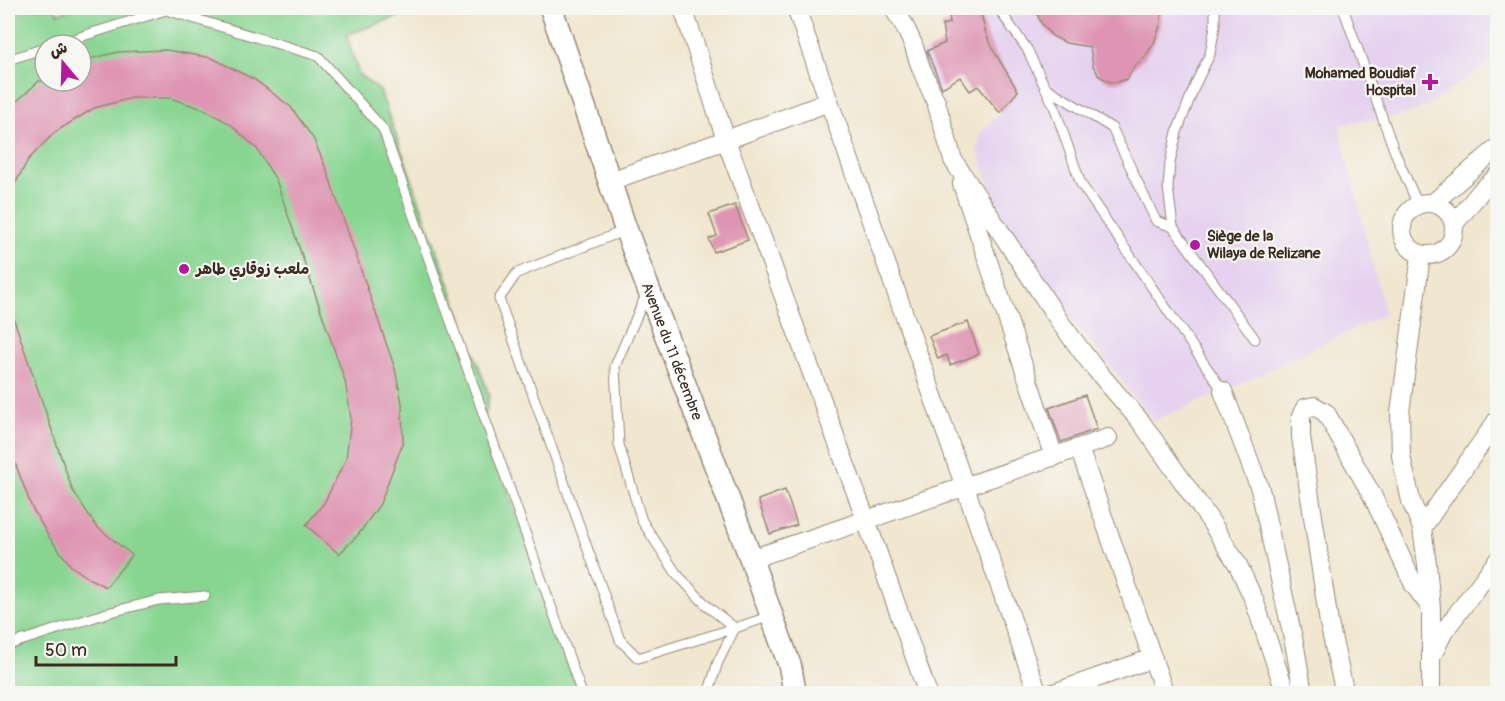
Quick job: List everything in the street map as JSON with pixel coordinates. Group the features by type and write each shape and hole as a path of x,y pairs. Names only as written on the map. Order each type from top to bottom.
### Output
{"street":[{"name":"Avenue du 11 décembre","path":"551,8 626,230 790,666 795,693"},
{"path":"683,8 726,140 928,693"},
{"path":"796,8 1038,693"},
{"path":"893,8 914,44 921,68 936,102 953,160 1054,457"},
{"path":"610,181 829,102"},
{"path":"1426,204 1441,205 1452,216 1455,223 1455,232 1447,248 1430,256 1414,251 1403,239 1402,223 1406,215 1411,209 1426,204 1497,147"},
{"path":"953,160 1062,325 1093,366 1141,422 1209,519 1232,556 1254,600 1286,693"},
{"path":"1455,223 1481,191 1497,176"},
{"path":"1421,255 1400,413 1401,456 1411,501 1422,528 1427,564 1431,608 1431,693"},
{"path":"1223,391 1260,489 1295,647 1302,693"},
{"path":"1346,693 1329,623 1301,437 1301,416 1305,408 1314,406 1326,413 1373,497 1414,585 1431,608"},
{"path":"1422,528 1497,419"},
{"path":"751,559 1108,438"},
{"path":"1079,448 1165,693"},
{"path":"1431,659 1444,631 1497,560"},
{"path":"1053,693 1153,658"}],"lane":[{"path":"998,8 1027,49 1054,106 1082,184 1223,391"},
{"path":"1215,8 1215,26 1210,54 1180,124 1170,163 1168,188 1173,227 1255,339"},
{"path":"1343,8 1394,150 1426,204"},
{"path":"92,33 166,10 318,56 383,129 582,693"},
{"path":"8,60 33,52"},
{"path":"1045,87 1112,128 1156,221 1173,227"},
{"path":"626,230 516,273 499,299 620,640 638,658 772,616"},
{"path":"649,289 615,366 620,446 642,521 676,573 707,606 735,628"},
{"path":"8,645 107,613 159,600 205,596"},
{"path":"708,693 718,662 735,628"}],"shaded area":[{"name":"Siège de la Wilaya de Relizane","path":"948,8 1497,8 1497,58 1427,106 1406,115 1339,125 1385,314 1242,383 1153,421 1047,286 996,204 978,150 980,133 1000,113 978,87 970,91 960,77 935,92 917,55 944,43 942,25 950,23"}],"green space":[{"path":"8,8 55,8 58,13 75,8 422,8 346,35 359,74 380,91 489,395 484,422 579,693 8,693"}],"building":[{"path":"948,8 981,8 986,34 1018,91 1000,113 978,86 970,91 960,77 942,88 927,51 945,43 942,25 950,23"},
{"path":"1034,8 1163,8 1154,43 1145,57 1134,67 1127,79 1110,82 1099,76 1093,66 1090,47 1066,43 1052,36 1042,24"},
{"path":"166,50 212,58 255,80 291,107 313,138 326,168 395,369 402,403 403,442 380,504 358,535 339,554 306,525 324,503 346,459 351,418 345,381 276,180 257,149 230,124 206,110 170,98 132,98 94,108 55,132 28,160 8,197 8,111 33,86 33,93 93,93 93,58 118,52"},
{"path":"735,205 748,240 714,252 709,239 717,236 709,214"},
{"path":"8,308 10,308 72,489 96,526 132,555 106,587 71,566 49,537 32,508 8,444"},
{"path":"968,322 979,354 950,365 947,355 938,359 929,336"},
{"path":"1085,395 1097,429 1061,442 1049,408"},
{"path":"785,490 797,525 770,534 758,500"}],"place":[{"name":"Mohamed Boudiaf Hospital","path":"1430,82"},
{"name":"Siège de la Wilaya de Relizane","path":"1195,245"},
{"name":"ملعب زوقاري طاهر","path":"184,269"}]}
